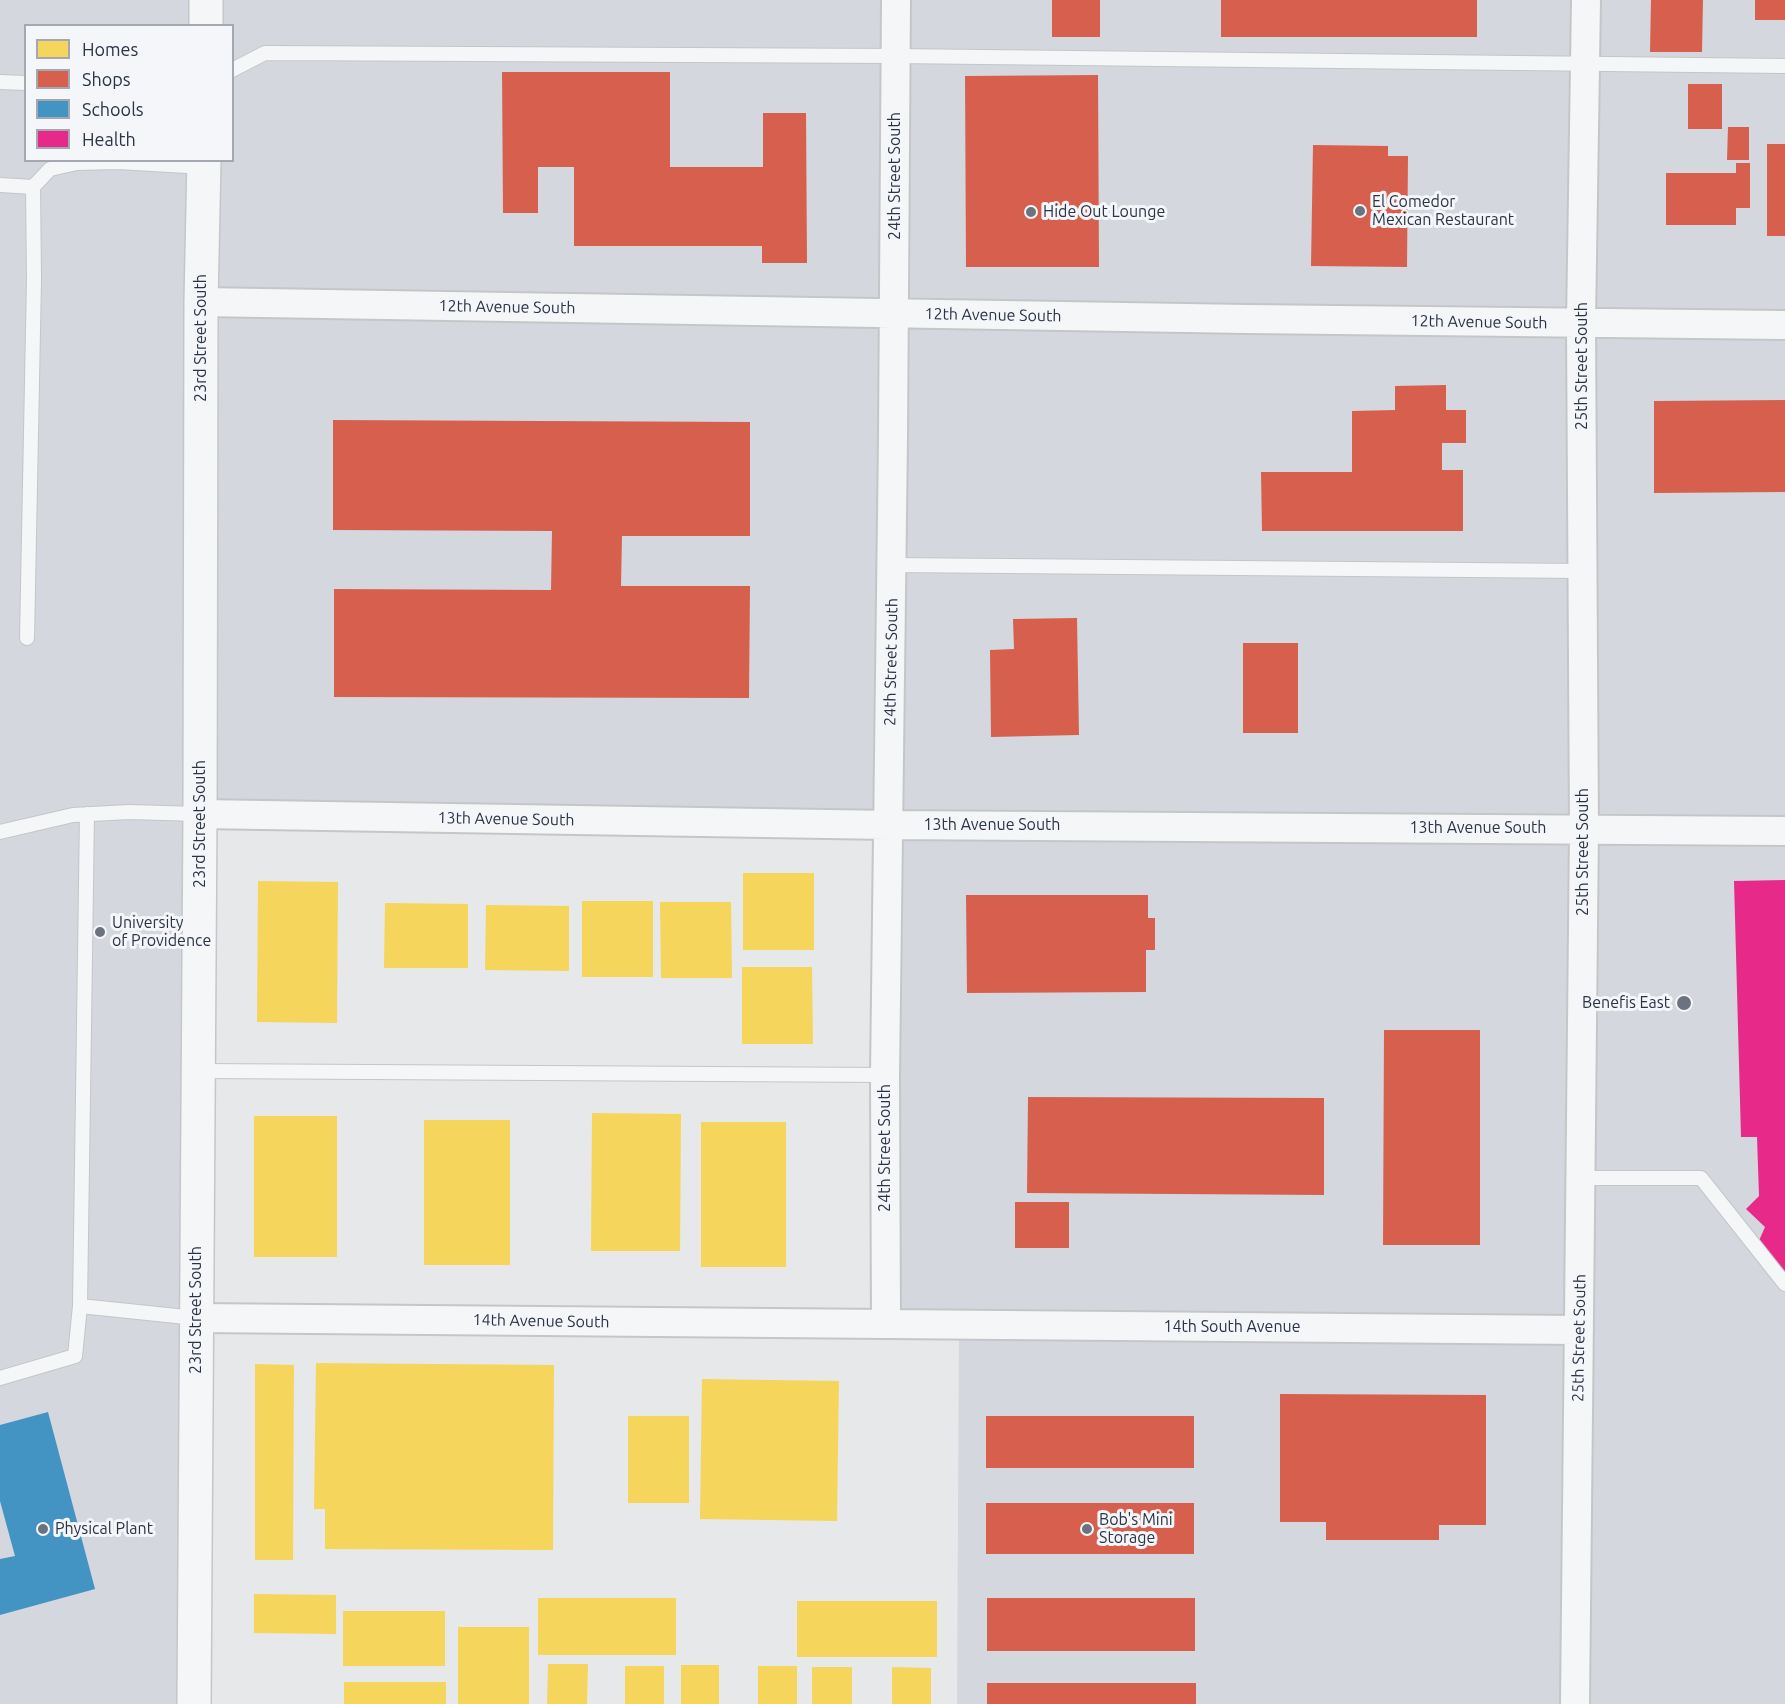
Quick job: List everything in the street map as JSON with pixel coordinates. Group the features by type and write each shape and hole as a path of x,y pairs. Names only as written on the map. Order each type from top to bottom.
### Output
{"street":[{"path":"206,0 206,24"},
{"name":"24th Street South","path":"886,1324 885,1075 896,0"},
{"name":"25th Street South","path":"1575,1704 1584,829 1581,323 1586,0"},
{"name":"23rd Street South","path":"194,1704 201,302 204,164"},
{"name":"12th Avenue South","path":"201,302 894,314 1785,325"},
{"name":"13th Avenue South","path":"200,814 889,825 1785,831"},
{"name":"14th Avenue South","path":"196,1318 886,1324"},
{"name":"14th South Avenue","path":"886,1324 1579,1330"}],"lane":[{"path":"234,69 265,53 895,56 1785,66"},
{"path":"0,82 24,83"},
{"path":"27,638 34,291 33,187 50,169 77,163 204,164"},
{"path":"0,185 33,187"},
{"path":"892,565 1583,571"},
{"path":"0,832 73,815 129,812 200,814"},
{"path":"0,1378 75,1356 80,1306 87,814"},
{"path":"198,1071 885,1075"},
{"path":"1581,1178 1701,1178 1785,1284"},
{"path":"80,1306 196,1318"}],"shaded area":[{"path":"0,0 1785,0 1785,1704 957,1704 959,1326 886,1324 889,825 200,814 193,1704 0,1704"}],"building: Homes":[{"path":"743,873 814,873 814,950 743,950"},
{"path":"258,881 338,882 337,1023 257,1022"},
{"path":"582,901 653,901 653,977 582,977"},
{"path":"660,902 731,902 732,978 661,978"},
{"path":"385,903 468,904 468,968 384,968"},
{"path":"486,905 569,906 569,971 485,970"},
{"path":"742,967 812,967 813,1044 742,1044"},
{"path":"592,1113 681,1114 680,1251 591,1251"},
{"path":"254,1116 337,1116 337,1257 254,1257"},
{"path":"424,1120 510,1120 510,1265 424,1265"},
{"path":"701,1122 786,1122 786,1267 701,1267"},
{"path":"316,1363 554,1365 553,1550 325,1549 325,1509 314,1509"},
{"path":"255,1364 294,1365 293,1560 255,1560"},
{"path":"702,1379 839,1381 837,1521 700,1519"},
{"path":"628,1416 689,1416 689,1503 628,1503"},
{"path":"254,1594 336,1595 336,1634 254,1633"},
{"path":"538,1598 676,1598 676,1655 538,1655"},
{"path":"797,1601 937,1601 937,1657 797,1657"},
{"path":"343,1611 445,1611 445,1666 343,1666"},
{"path":"458,1627 529,1627 529,1704 458,1704"},
{"path":"548,1664 588,1664 587,1704 547,1704"},
{"path":"681,1665 719,1665 719,1704 681,1704"},
{"path":"625,1666 664,1666 664,1704 625,1704"},
{"path":"758,1666 797,1666 797,1704 758,1704"},
{"path":"812,1667 852,1667 852,1704 812,1704"},
{"path":"892,1667 931,1668 931,1704 892,1704"},
{"path":"344,1682 446,1682 446,1704 344,1704"}],"building: Shops":[{"path":"1052,0 1100,0 1100,37 1052,37"},
{"path":"1221,0 1477,0 1477,37 1221,37"},
{"path":"1651,0 1703,0 1702,52 1650,52"},
{"path":"1755,0 1785,0 1785,20 1755,20"},
{"path":"502,72 670,72 670,167 763,167 763,113 806,113 807,263 762,263 762,246 574,246 574,167 538,167 538,213 503,213"},
{"path":"1098,75 1099,267 966,267 965,76"},
{"path":"1688,84 1722,84 1722,129 1688,129"},
{"path":"1728,127 1749,127 1749,160 1727,160"},
{"path":"1767,144 1785,144 1785,236 1767,236"},
{"name":"El Comedor Mexican Restaurant","path":"1313,145 1388,146 1388,156 1408,156 1407,267 1311,266"},
{"path":"1736,163 1750,163 1750,208 1736,208 1736,225 1666,225 1666,173 1736,173"},
{"path":"1446,385 1446,410 1466,410 1466,443 1442,443 1442,470 1463,470 1463,531 1262,531 1261,472 1352,472 1352,411 1395,410 1395,386"},
{"path":"1785,400 1785,492 1654,493 1654,401"},
{"path":"333,420 750,422 750,536 622,536 621,586 750,586 749,698 334,697 334,589 551,590 552,531 333,530"},
{"path":"1077,618 1079,735 991,737 990,650 1014,649 1013,619"},
{"path":"1243,643 1298,643 1298,733 1243,733"},
{"path":"966,895 1148,895 1148,918 1155,918 1155,950 1146,950 1146,992 967,993"},
{"path":"1384,1030 1480,1030 1480,1245 1383,1245"},
{"path":"1028,1097 1324,1098 1324,1195 1027,1193"},
{"path":"1015,1202 1069,1202 1069,1248 1015,1248"},
{"path":"1280,1394 1486,1395 1486,1525 1439,1525 1439,1540 1326,1540 1326,1522 1280,1522"},
{"path":"986,1416 1194,1416 1194,1468 986,1468"},
{"path":"986,1503 1194,1503 1194,1554 986,1554"},
{"path":"987,1598 1195,1598 1195,1651 987,1651"},
{"path":"987,1683 1196,1683 1196,1704 987,1704"}],"building: Schools":[{"name":"Physical Plant","path":"48,1412 95,1589 0,1615 0,1559 15,1556 0,1501 0,1425"}],"building: Health":[{"path":"1785,880 1785,1274 1758,1243 1765,1227 1746,1209 1759,1196 1757,1137 1741,1137 1734,881"}],"place":[{"name":"El Comedor Mexican Restaurant","path":"1360,211"},
{"name":"Hide Out Lounge","path":"1031,212"},
{"name":"University of Providence","path":"100,932"},
{"name":"Benefis East","path":"1684,1003"},
{"name":"Physical Plant","path":"43,1529"},
{"name":"Bob's Mini Storage","path":"1087,1529"}]}
